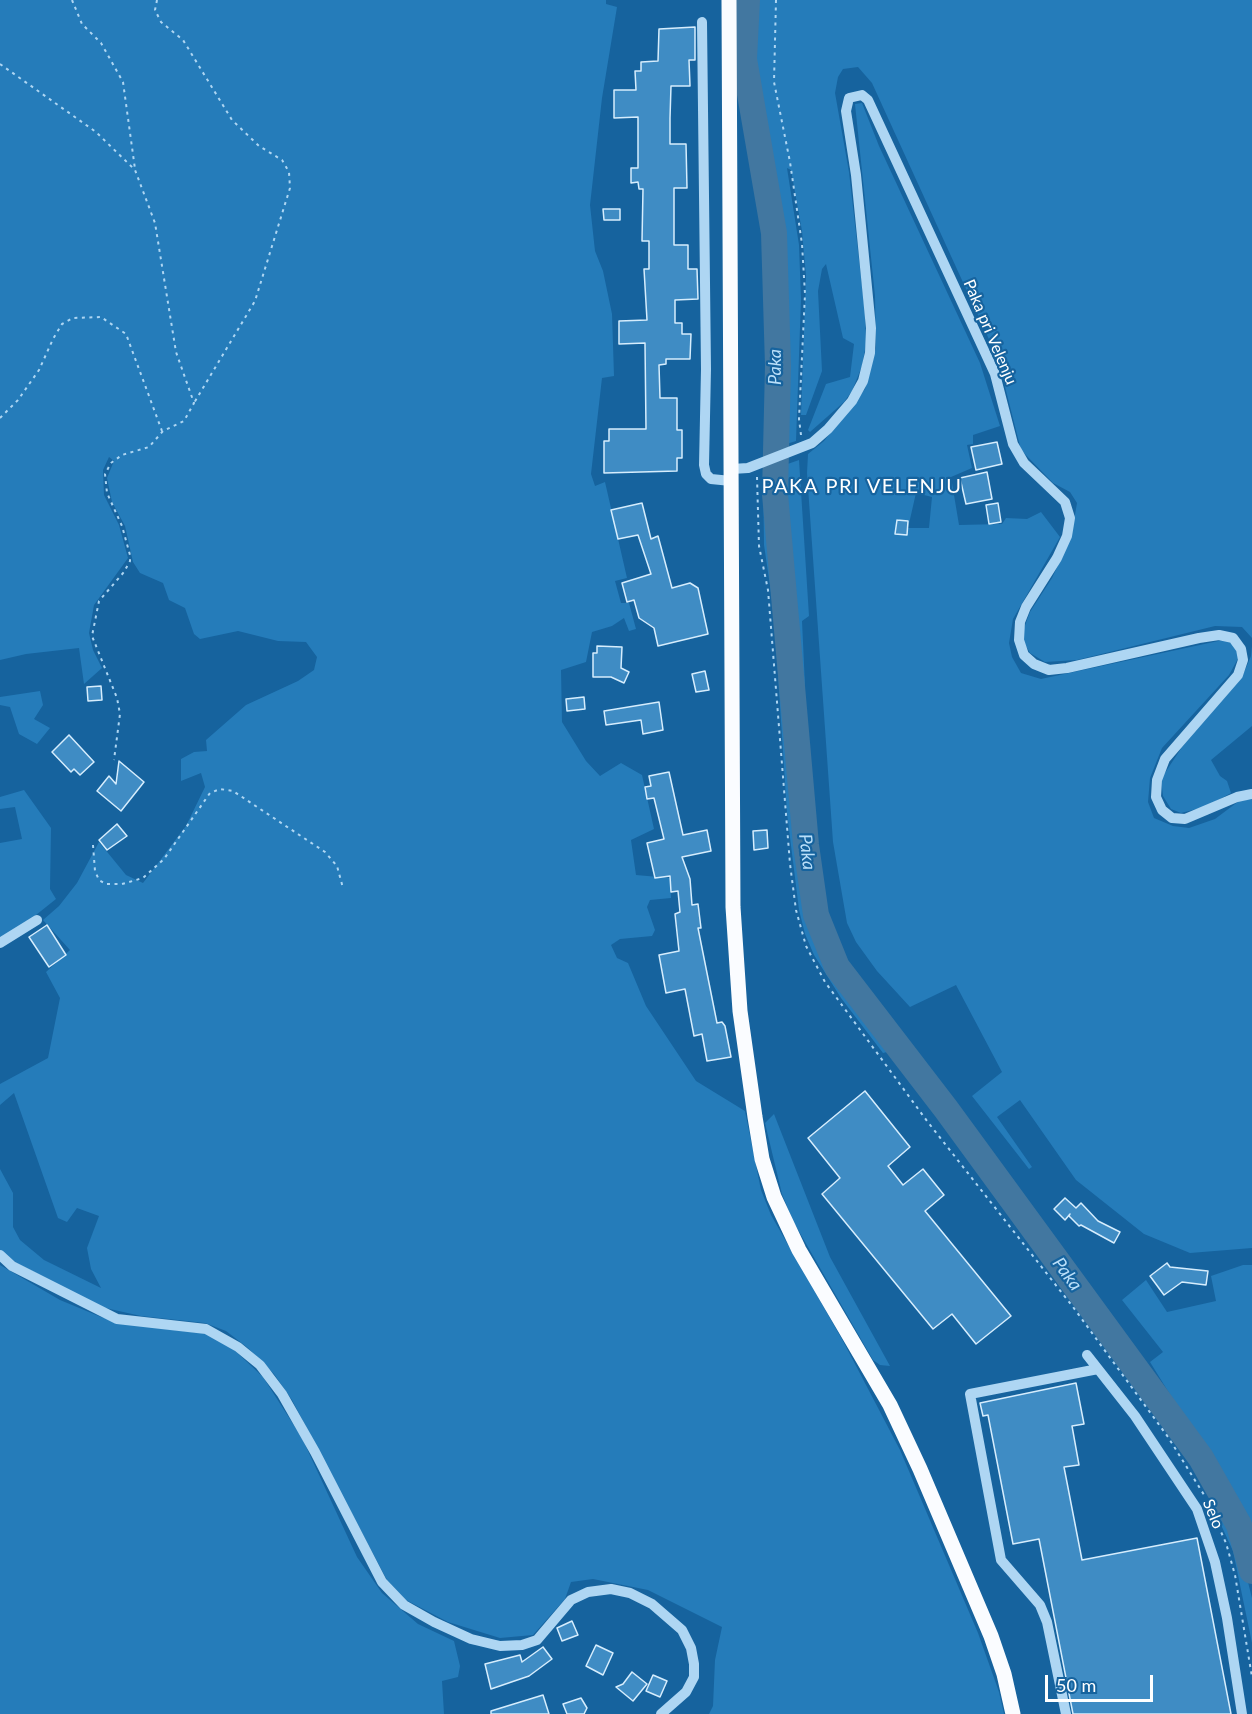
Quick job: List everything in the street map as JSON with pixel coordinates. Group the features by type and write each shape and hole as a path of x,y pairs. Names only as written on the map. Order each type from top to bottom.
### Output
{"main road":[{"path":"729,0 735,965 747,1068 762,1159 774,1197 799,1250 890,1405 920,1469 991,1636 1007,1684 1013,1714"}],"street":[{"path":"702,22 706,369 704,465 706,474 711,479 731,475 757,464"},
{"name":"Paka pri Velenju","path":"757,464 799,450 828,429 852,401 863,381 870,353 867,275 846,111 849,98 862,95 868,100 995,374 1013,444 1024,463 1065,502 1070,518 1066,537 1057,558 1026,607 1020,622 1019,640 1023,655 1034,664 1049,670 1198,638 1219,635 1233,638 1241,649 1243,660 1238,675 1165,759 1157,780 1156,796 1162,810 1172,818 1185,819 1237,797 1252,794"},
{"path":"0,944 37,920"},
{"path":"0,1255 12,1266 117,1319 206,1329 238,1347 260,1365 282,1394 315,1452 382,1582 404,1605 434,1622 471,1639 500,1646 522,1645 537,1640 571,1600 588,1592 611,1589 630,1593 652,1604 682,1630 691,1648 694,1664 694,1677 686,1692 661,1714"},
{"name":"Selo","path":"1087,1354 1135,1416 1197,1509 1215,1562 1227,1617 1242,1714"},
{"path":"1066,1714 1047,1622 1040,1605 1001,1560 970,1394 1098,1369"}],"path":[{"path":"72,0 82,24 101,43 123,82 135,170 154,224 176,352 194,403"},
{"path":"114,760 120,714 117,698 92,636 99,601 123,572 130,561 130,555 122,526 107,493 105,474 111,463 122,455 149,447 163,431 184,421 255,301 290,188 290,172 282,160 259,146 232,120 183,40 162,22 154,10 157,0"},
{"path":"776,0 774,82 790,162 802,244 804,284 799,419"},
{"path":"0,64 96,132 135,170"},
{"path":"0,418 18,400 39,370 52,339 63,324 73,318 101,317 126,334 163,431"},
{"path":"757,464 759,546 768,590 791,875 796,910 806,946 825,982 927,1121"},
{"path":"93,845 95,871 99,880 106,884 122,884 143,878 164,859 210,793 220,789 233,791 325,852 337,866 343,888"}],"shaded area":[{"path":"0,0 606,0 606,4 617,7 602,98 590,205 595,251 603,271 612,314 614,376 602,378 591,474 595,486 605,482 627,578 615,581 621,603 629,603 636,629 629,631 624,618 612,626 592,632 586,662 561,670 562,722 586,761 600,776 621,763 642,775 654,829 631,840 636,875 670,878 671,898 650,900 647,907 655,930 652,936 620,939 611,945 617,958 628,963 646,1006 696,1081 745,1111 761,1190 771,1215 843,1341 900,1450 978,1633 999,1692 1004,1714 709,1714 713,1706 715,1660 722,1627 648,1590 593,1579 571,1582 565,1599 533,1635 500,1638 448,1622 406,1600 387,1580 292,1400 274,1374 248,1348 226,1331 205,1323 141,1316 101,1307 15,1262 0,1250 0,1169 13,1193 13,1227 20,1240 44,1260 101,1288 91,1269 87,1248 99,1216 77,1208 67,1222 58,1218 14,1093 0,1105 0,1084 48,1058 60,998 46,972 70,950 43,920 59,906 77,883 99,842 126,875 143,883 186,826 205,787 201,773 181,781 181,759 194,752 207,751 206,740 246,705 298,681 314,670 317,657 306,642 278,641 238,631 200,639 194,634 185,608 169,600 163,583 140,573 133,562 125,526 112,502 107,478 114,461 109,457 103,470 104,495 119,525 128,558 94,605 89,633 93,650 102,668 84,684 79,648 26,654 0,660"},
{"path":"750,0 1252,0 1252,638 1242,627 1215,626 1077,660 1045,662 1030,653 1023,641 1024,628 1030,612 1052,578 1071,538 1077,503 1070,492 1053,483 1021,450 998,359 872,83 858,67 843,69 838,77 835,93 849,172 865,312 866,344 862,366 852,391 844,402 810,432 808,430 826,384 850,377 854,344 843,338 826,264 822,269 818,291 822,371 806,415 801,415 806,276 802,231 791,170 787,168 799,245 801,299 796,441 783,445 787,384 786,281 750,58"},
{"path":"862,103 879,146 980,363 1000,426 973,435 973,444 967,445 972,468 951,477 959,525 1002,524 1006,518 1027,519 1041,512 1060,537 1013,619 1009,643 1012,657 1021,673 1041,679 1223,640 1235,642 1240,655 1229,675 1162,748 1150,778 1148,802 1154,818 1173,826 1189,828 1215,819 1239,801 1252,799 1252,1248 1190,1253 1144,1234 1076,1180 1020,1100 997,1117 1032,1167 1029,1169 972,1096 1002,1072 956,985 910,1007 877,971 856,942 847,923 833,842 807,473 808,454 824,441 865,389 876,348 875,296 855,104","holes":["916,493 932,497 929,528 908,528"]},
{"path":"799,460 809,616 802,621 805,686 797,692 782,466"},
{"path":"771,469 794,793 807,910 826,956 891,1051 883,1053 841,998 814,955 805,934 799,910 787,813 774,613 764,545 763,472"},
{"path":"1252,646 1252,726 1211,760 1220,776 1227,781 1231,793 1205,807 1181,813 1171,809 1163,796 1161,779 1182,747 1242,677 1251,656"},
{"path":"40,691 43,705 34,719 50,728 37,744 19,734 10,707 0,705 0,697"},
{"path":"24,790 51,828 50,889 56,899 31,919 0,938 0,843 22,839 15,807 0,809 0,797"},
{"path":"774,1114 830,1257 890,1366 880,1365 873,1360 793,1221 782,1194 765,1123"},
{"path":"0,1265 60,1300 101,1317 133,1325 209,1334 229,1345 263,1377 302,1438 357,1557 382,1593 418,1624 454,1641 460,1666 458,1677 442,1681 444,1714 0,1714"},
{"path":"1243,1265 1252,1265 1252,1533 1242,1511 1150,1362 1163,1352 1122,1300 1146,1280 1167,1312 1216,1301 1211,1276"},
{"path":"1219,1497 1234,1527 1252,1598 1252,1643 1233,1551 1210,1501"}],"building":[{"path":"695,27 695,60 689,60 690,86 671,86 670,144 686,144 687,188 674,188 674,245 688,245 688,269 697,269 698,299 675,300 675,323 682,323 682,334 691,334 690,359 666,359 666,364 659,365 660,398 677,398 677,430 682,430 682,458 677,458 677,471 604,473 604,441 609,441 609,429 646,429 645,343 619,344 619,321 647,320 644,269 649,269 649,241 642,241 643,189 639,189 638,182 631,183 631,168 638,168 638,117 614,118 614,90 636,90 635,71 641,71 641,62 658,61 659,29"},
{"path":"603,209 620,209 620,220 604,220"},
{"path":"997,442 1002,464 976,470 971,447"},
{"path":"987,472 992,499 966,504 960,478"},
{"path":"642,503 651,539 658,536 672,588 690,583 698,588 708,634 658,646 654,628 639,618 634,600 627,602 622,583 651,574 638,535 618,539 611,510"},
{"path":"998,503 1001,522 989,524 986,505"},
{"path":"897,520 908,521 907,535 895,534"},
{"path":"597,646 622,647 621,668 629,672 624,683 611,677 593,677 593,653 597,653"},
{"path":"705,671 709,690 696,692 692,674"},
{"path":"101,686 102,700 88,701 87,687"},
{"path":"584,697 585,709 567,711 566,699"},
{"path":"659,702 663,730 643,734 641,720 606,725 604,711"},
{"path":"69,735 94,762 80,775 74,769 71,772 52,752"},
{"path":"119,761 144,782 121,811 97,791 109,776 116,784"},
{"path":"669,772 683,835 707,830 711,851 682,857 690,879 692,905 698,904 701,928 698,928 717,1023 722,1022 725,1026 731,1057 707,1061 702,1034 694,1036 685,989 666,993 659,955 679,951 675,914 680,912 678,891 671,892 670,876 655,878 647,843 664,839 654,798 647,799 645,787 651,786 649,776"},
{"path":"117,824 127,836 107,850 99,840"},
{"path":"767,830 768,848 754,850 753,831"},
{"path":"47,925 66,955 49,967 29,937"},
{"path":"865,1091 910,1147 888,1166 903,1185 923,1169 944,1195 925,1211 1011,1316 976,1344 952,1314 933,1329 822,1194 840,1178 808,1138"},
{"path":"1065,1198 1076,1208 1081,1203 1098,1221 1120,1232 1114,1243 1079,1226 1069,1216 1070,1214 1065,1220 1054,1209"},
{"path":"1167,1263 1170,1267 1208,1271 1206,1285 1182,1282 1164,1295 1150,1276"},
{"path":"1076,1383 1084,1424 1072,1426 1079,1465 1064,1467 1082,1560 1197,1538 1231,1714 1073,1714 1039,1539 1013,1544 988,1415 983,1416 980,1403"},
{"path":"572,1621 578,1635 562,1641 557,1628"},
{"path":"596,1645 613,1653 603,1675 586,1666"},
{"path":"543,1647 552,1659 529,1676 491,1689 485,1664 520,1655 522,1662"},
{"path":"632,1672 647,1684 633,1701 616,1687 623,1684"},
{"path":"653,1675 667,1681 660,1697 646,1691"},
{"path":"543,1695 549,1714 491,1714 491,1711"},
{"path":"581,1698 587,1708 584,1714 567,1714 563,1704"}],"waterway":[{"name":"Paka","path":"747,0 744,59 774,233 778,366 775,494 806,845 816,915 837,967 946,1109 1201,1458 1239,1525 1252,1571"}],"district":[{"name":"PAKA PRI VELENJU","path":"862,487"}]}
